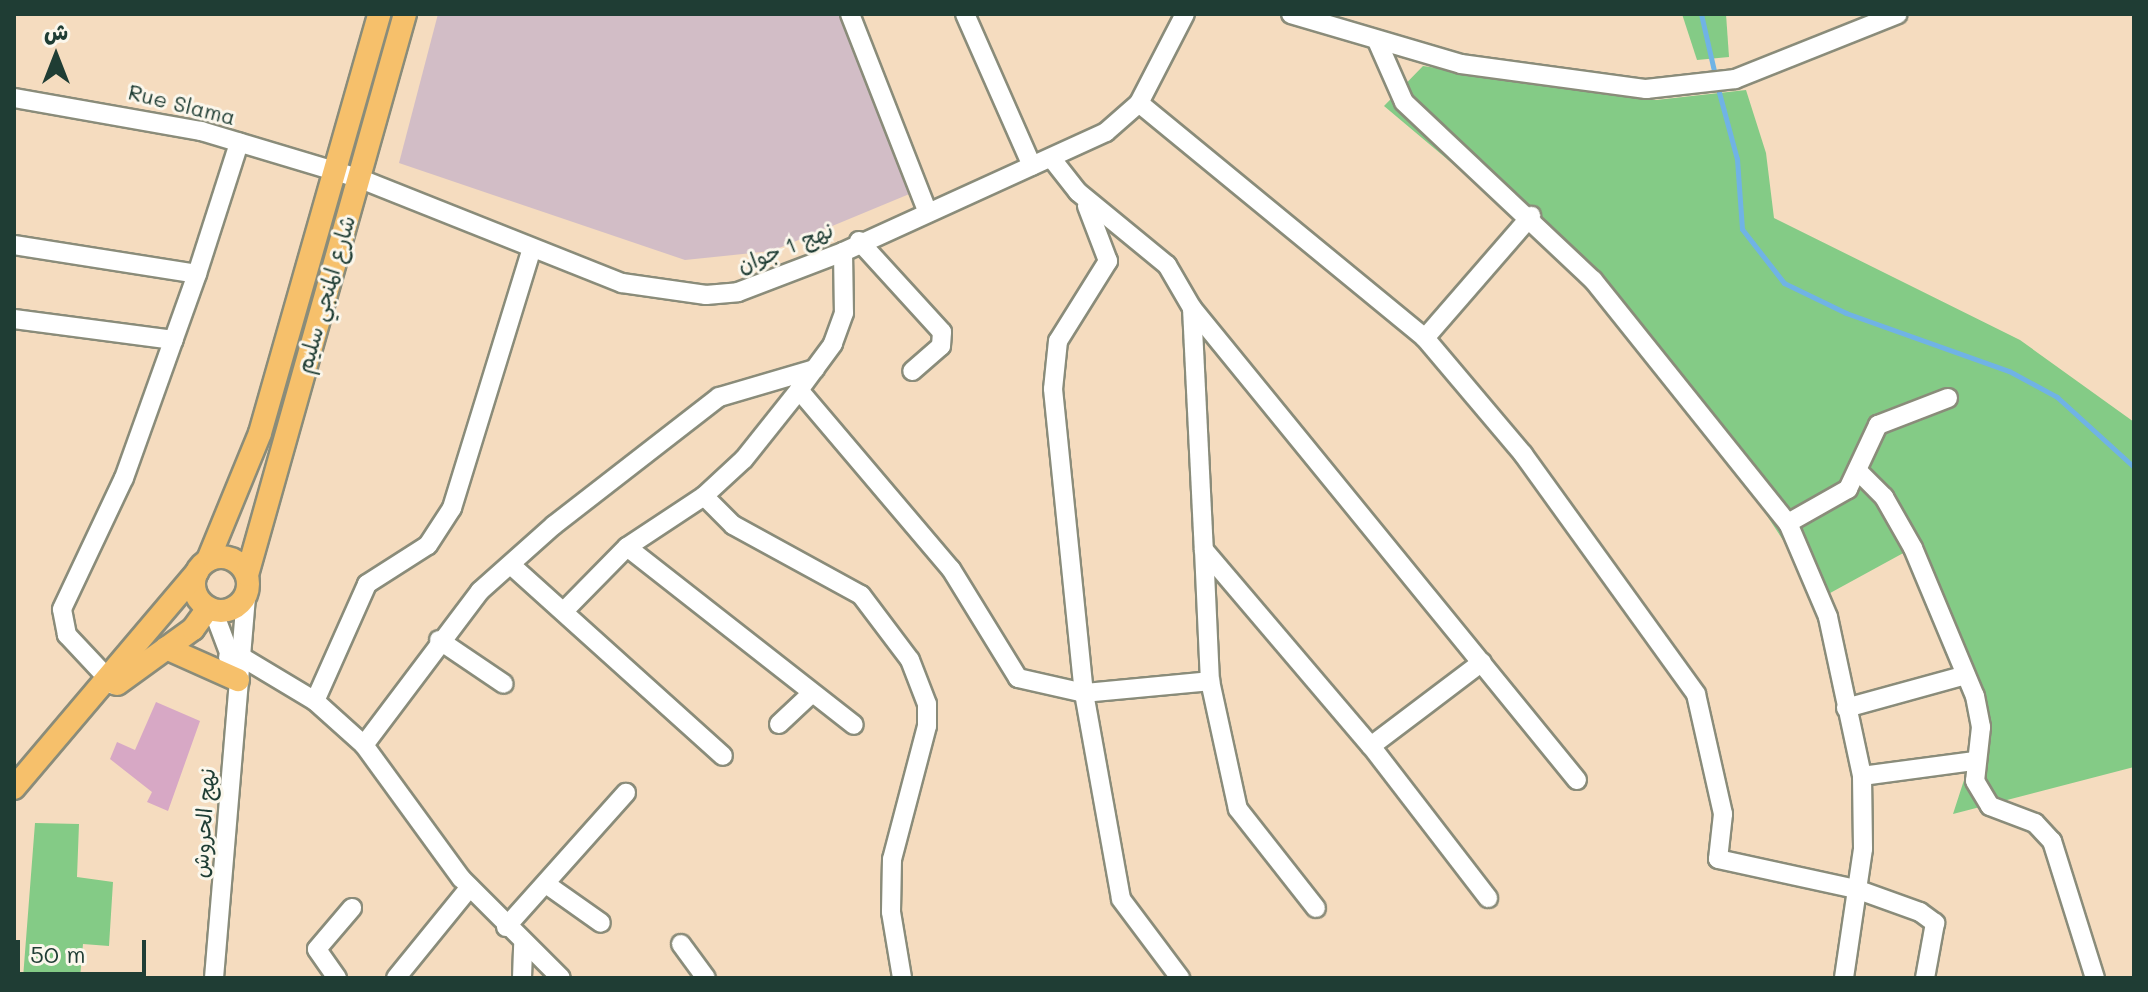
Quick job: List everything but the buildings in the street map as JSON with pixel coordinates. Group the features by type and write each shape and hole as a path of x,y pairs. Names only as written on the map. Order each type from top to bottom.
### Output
{"main road":[{"name":"شارع المنجي سليم","path":"109,686 202,566 260,433 379,14"},
{"name":"شارع المنجي سليم","path":"246,585 405,14"},
{"path":"14,788 109,686 166,648 210,609 236,607 246,585 231,559 202,566 197,596 210,609"},
{"path":"166,648 236,666"}],"street":[{"path":"850,14 927,210"},
{"path":"965,14 1032,166"},
{"name":"نهج 1 جوان","path":"335,170 531,252 662,293 706,295 738,292 1052,159 1106,132 1139,103 1185,14"},
{"path":"1291,14 1378,43 1513,75 1646,89 1696,86 1735,79 1898,14"},
{"path":"1378,43 1404,102 1531,216 1657,353 1788,523 1823,602 1862,776 1856,889 1844,978"},
{"name":"Rue Slama","path":"14,98 131,115 335,170"},
{"path":"1139,103 1425,338 1506,432 1683,669 1716,772 1723,814 1718,859 1856,889 1935,923 1925,978"},
{"path":"109,686 67,635 62,609 124,478 197,274 239,143"},
{"path":"1052,159 1078,192 1108,251 1106,269 1064,328 1054,356 1084,693 1121,899 1180,978"},
{"path":"1078,192 1167,265 1192,308 1577,780"},
{"path":"1425,338 1531,216"},
{"path":"14,245 197,274"},
{"path":"565,610 627,547 704,496 799,390 815,369 844,313 851,246"},
{"path":"851,246 942,332 941,346 912,371"},
{"path":"315,701 367,584 428,545 452,508 531,252"},
{"path":"1192,308 1210,681 1238,809 1316,908"},
{"path":"14,319 174,340"},
{"path":"364,745 439,640 511,565 719,397 815,369"},
{"path":"799,390 951,569 1018,678 1084,693 1210,681"},
{"path":"1788,523 1861,474 1871,431 1948,398"},
{"path":"1861,474 1884,497 1913,548 1966,675 1981,727 1975,761 1986,802 2035,823 2052,841 2095,978"},
{"path":"704,496 733,525 861,595 910,660 927,704 927,726 892,859 891,912 902,978"},
{"path":"627,547 810,695 854,725"},
{"path":"1204,550 1371,746 1488,898"},
{"path":"511,565 565,610 723,756"},
{"name":"نهج الحروش","path":"214,978 236,666 246,585"},
{"path":"210,609 236,666 315,701 364,745 470,887 523,945 561,978"},
{"path":"439,640 504,684"},
{"path":"1371,746 1482,662"},
{"path":"1846,708 1966,675"},
{"path":"779,724 810,695"},
{"path":"1862,776 1975,761"},
{"path":"506,927 626,793"},
{"path":"546,884 601,923"},
{"path":"396,978 470,887"},
{"path":"337,978 317,949 352,908"},
{"path":"681,944 706,978"},
{"path":"522,978 523,945"}],"shaded area":[{"path":"438,14 840,14 919,190 772,251 685,260 399,163"}],"green space":[{"path":"1682,14 1726,14 1729,57 1697,60"},
{"path":"1423,66 1656,100 1746,90 1766,153 1774,218 2020,340 2134,422 2134,767 1953,814 1976,743 1962,662 1907,551 1821,598 1739,473 1567,260 1384,106"},
{"path":"35,823 79,824 77,877 113,882 109,946 83,944 80,978 23,978"}],"waterway":[{"path":"1701,14 1715,75"},
{"path":"1717,85 1737,159 1742,229 1784,283 1846,313 2009,371 2057,397 2134,467"}]}
